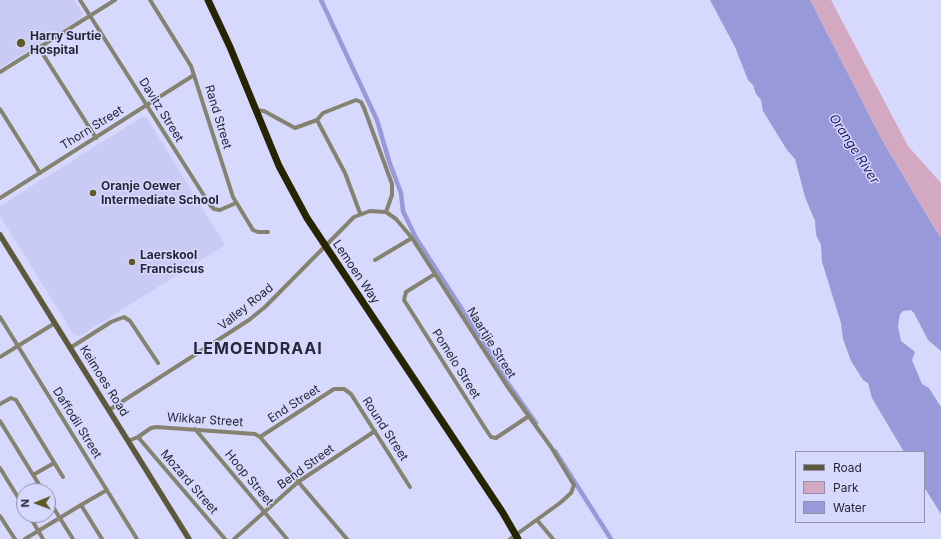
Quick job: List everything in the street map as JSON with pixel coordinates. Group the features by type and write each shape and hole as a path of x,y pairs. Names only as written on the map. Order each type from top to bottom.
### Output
{"highway":[{"name":"Lemoen Way","path":"208,0 282,173 307,218 515,538"}],"street":[{"name":"Davitz Street","path":"80,0 210,205 214,209 220,210 236,203"},
{"path":"0,72 115,0"},
{"name":"Rand Street","path":"150,0 189,62 228,184 236,203 253,230 258,232 268,232"},
{"path":"39,48 96,138"},
{"name":"Thorn Street","path":"0,198 194,75"},
{"path":"255,110 264,110 295,128 317,120 323,113 352,101 357,100 361,102 371,124 392,184 392,195 386,212 370,211 360,213 345,173 317,120"},
{"path":"0,109 40,173"},
{"name":"Naartjie Street","path":"386,212 396,219 412,238 507,386 572,480 574,489 560,503 537,520"},
{"name":"Valley Road","path":"109,410 249,320 269,303 347,222 360,213"},
{"name":"Keimoes Road","path":"0,235 189,539"},
{"path":"375,260 412,238"},
{"name":"Pomelo Street","path":"435,274 406,292 404,300 482,425 491,437 496,438 529,416"},
{"name":"Daffodil Street","path":"0,317 138,539"},
{"path":"70,348 111,322 124,317 130,321 158,363"},
{"path":"0,357 54,322"},
{"name":"Round Street","path":"338,388 347,390 351,394 410,487"},
{"name":"End Street","path":"260,437 338,388"},
{"path":"0,404 11,398 16,400 63,477"},
{"path":"0,421 38,483"},
{"name":"Wikkar Street","path":"128,441 138,437 150,428 156,427 249,433 260,437"},
{"name":"Hoop Street","path":"196,429 287,539"},
{"name":"Bend Street","path":"234,539 298,482 375,431"},
{"name":"Mozard Street","path":"138,437 225,539"},
{"path":"260,437 347,539"},
{"path":"33,475 54,463"},
{"path":"0,468 2,474 16,495"},
{"path":"25,539 107,490"},
{"path":"81,505 102,539"},
{"path":"56,512 73,539"},
{"path":"0,516 15,539"},
{"path":"515,538 537,520 553,539"},
{"path":"34,523 43,539"}],"shaded area":[{"name":"Harry Surtie Hospital","path":"0,0 74,0 82,12 82,18 0,68"},
{"path":"142,117 147,118 225,245 80,336 74,335 0,216 0,206"}],"green space":[{"path":"810,0 831,0 908,146 941,183 941,237 882,140"}],"water":[{"name":"Orange River","path":"710,0 810,0 882,140 941,237 941,351 928,340 911,310 903,311 900,314 898,326 901,341 915,352 912,360 922,384 929,388 941,407 941,514 925,489 925,451 903,451 872,398 868,383 863,380 851,361 843,339 841,323 822,262 821,245 816,235 815,221 805,197 795,159 787,150 763,111 761,100 756,94 753,85 748,80 735,47"}],"waterway":[{"path":"321,0 377,120 389,161 401,193 403,211 416,238 507,382 536,423"},
{"path":"555,451 611,539"}],"place":[{"name":"Harry Surtie Hospital","path":"21,43"},
{"name":"Oranje Oewer Intermediate School","path":"93,193"},
{"name":"Laerskool Franciscus","path":"132,262"}],"district":[{"name":"LEMOENDRAAI","path":"258,349"}]}
